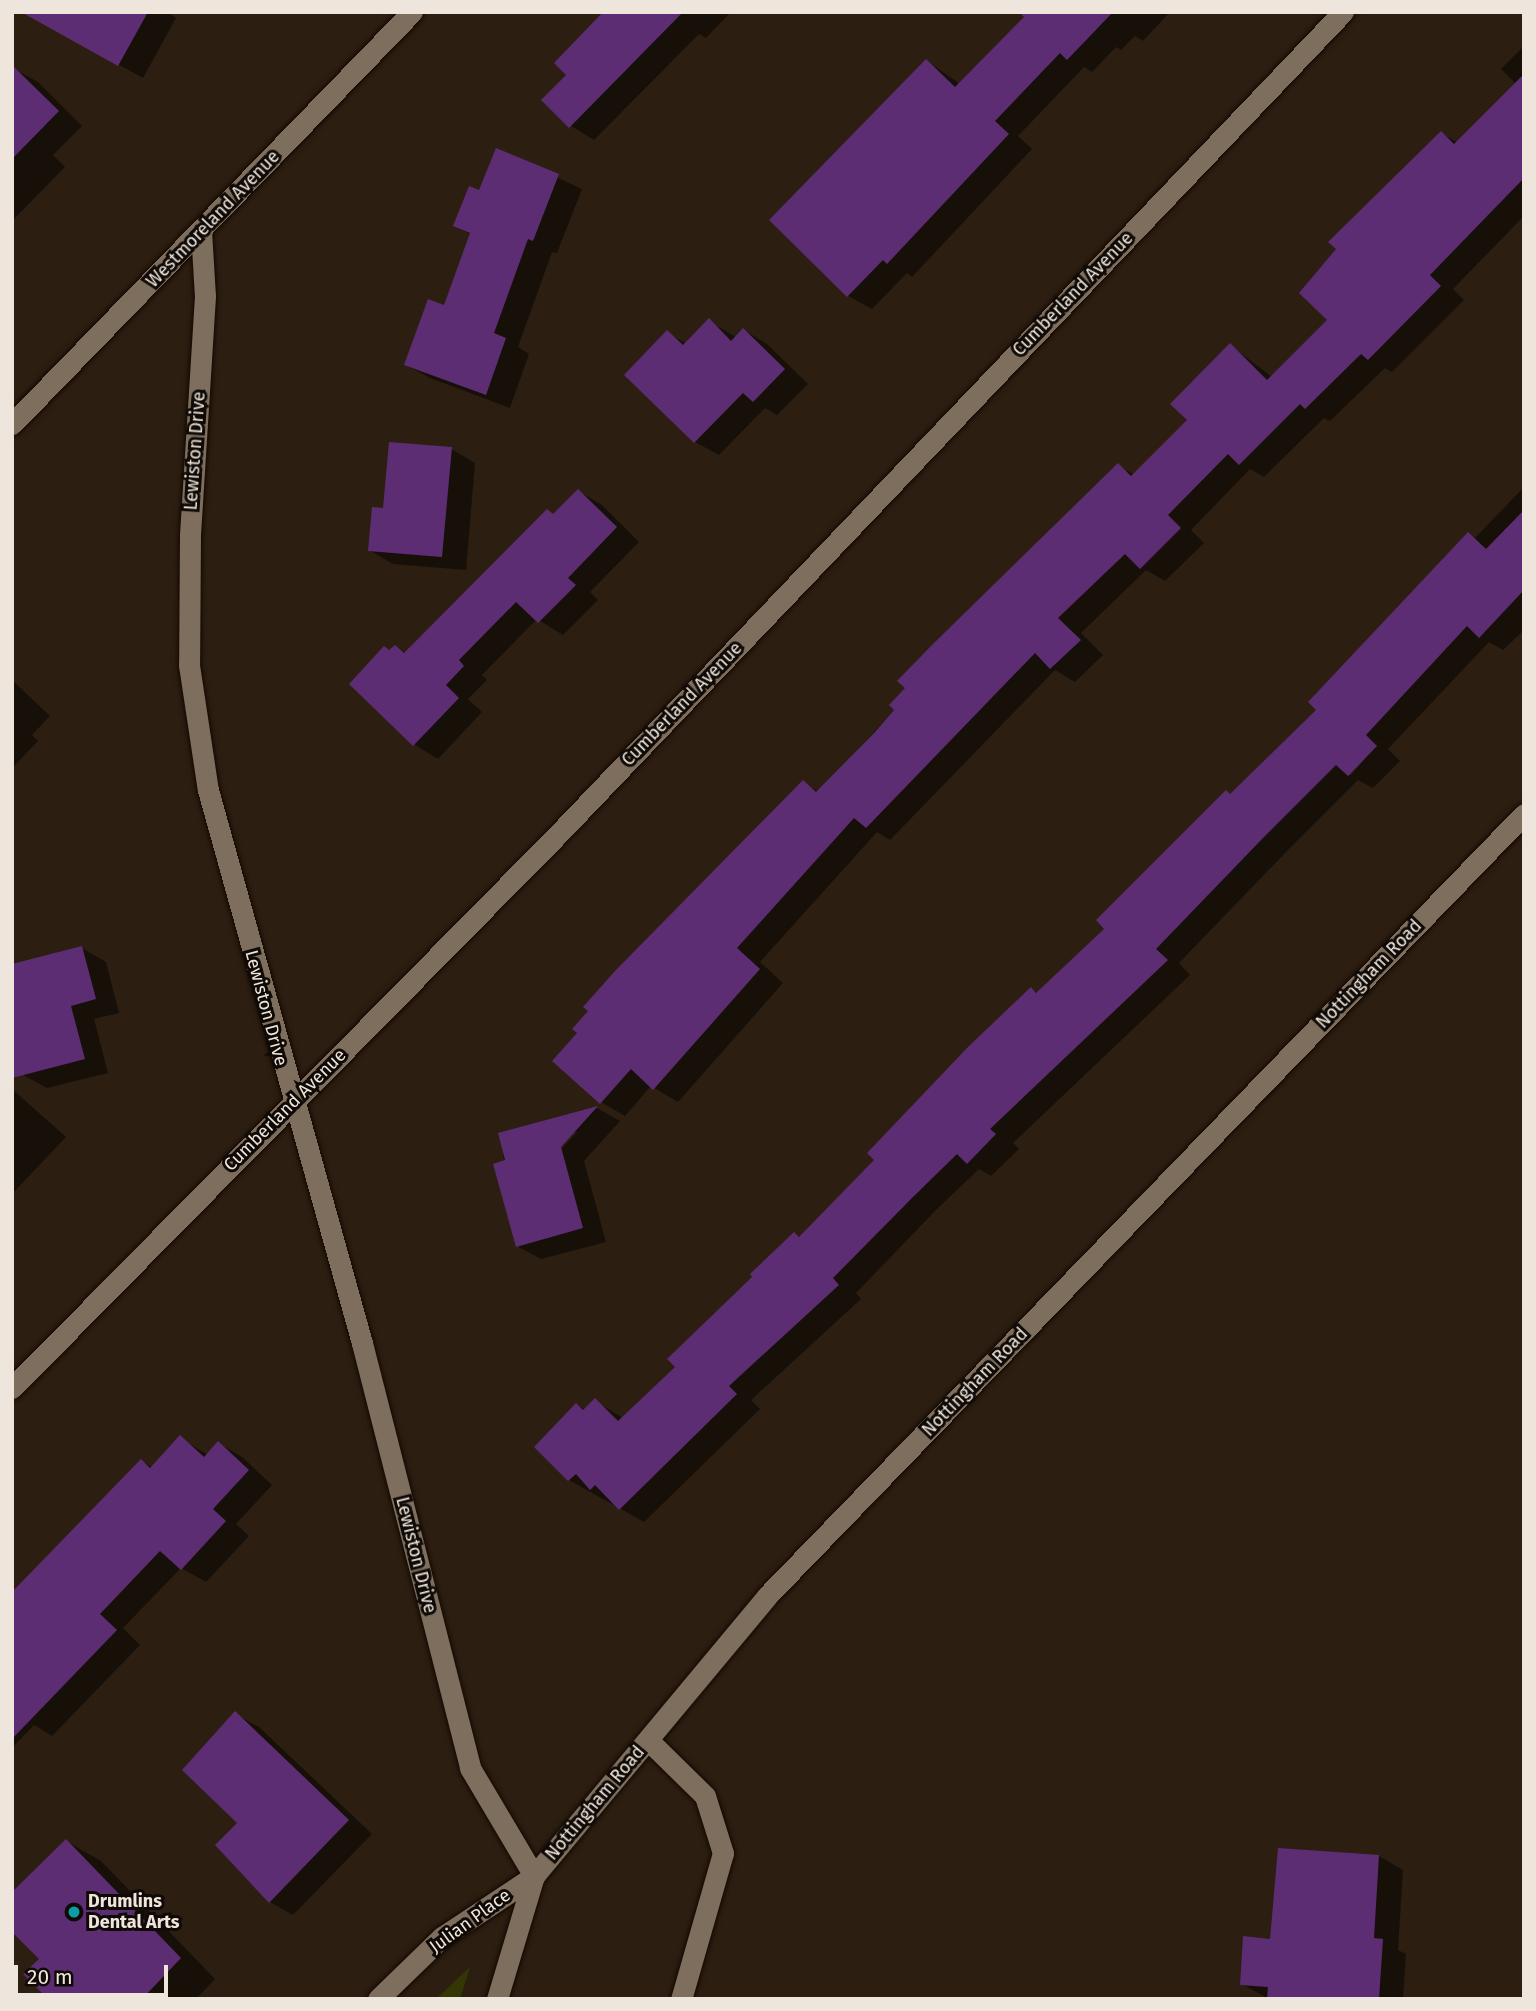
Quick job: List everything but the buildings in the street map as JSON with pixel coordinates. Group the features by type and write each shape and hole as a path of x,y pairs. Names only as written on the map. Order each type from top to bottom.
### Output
{"street":[{"name":"Westmoreland Avenue","path":"12,424 412,12"},
{"name":"Cumberland Avenue","path":"12,1388 562,830 1343,12"},
{"name":"Lewiston Drive","path":"201,231 205,296 190,535 189,665 208,790 292,1103 362,1343 470,1768 534,1876"},
{"name":"Nottingham Road","path":"497,1999 534,1876 767,1597 1524,814"},
{"path":"648,1740 705,1796 723,1853 681,1999"},
{"name":"Julian Place","path":"378,1999 442,1937 534,1876"}],"shaded area":[{"path":"470,1967 460,1999 436,1999"}],"place":[{"name":"Drumlins Dental Arts","path":"74,1912"}]}
